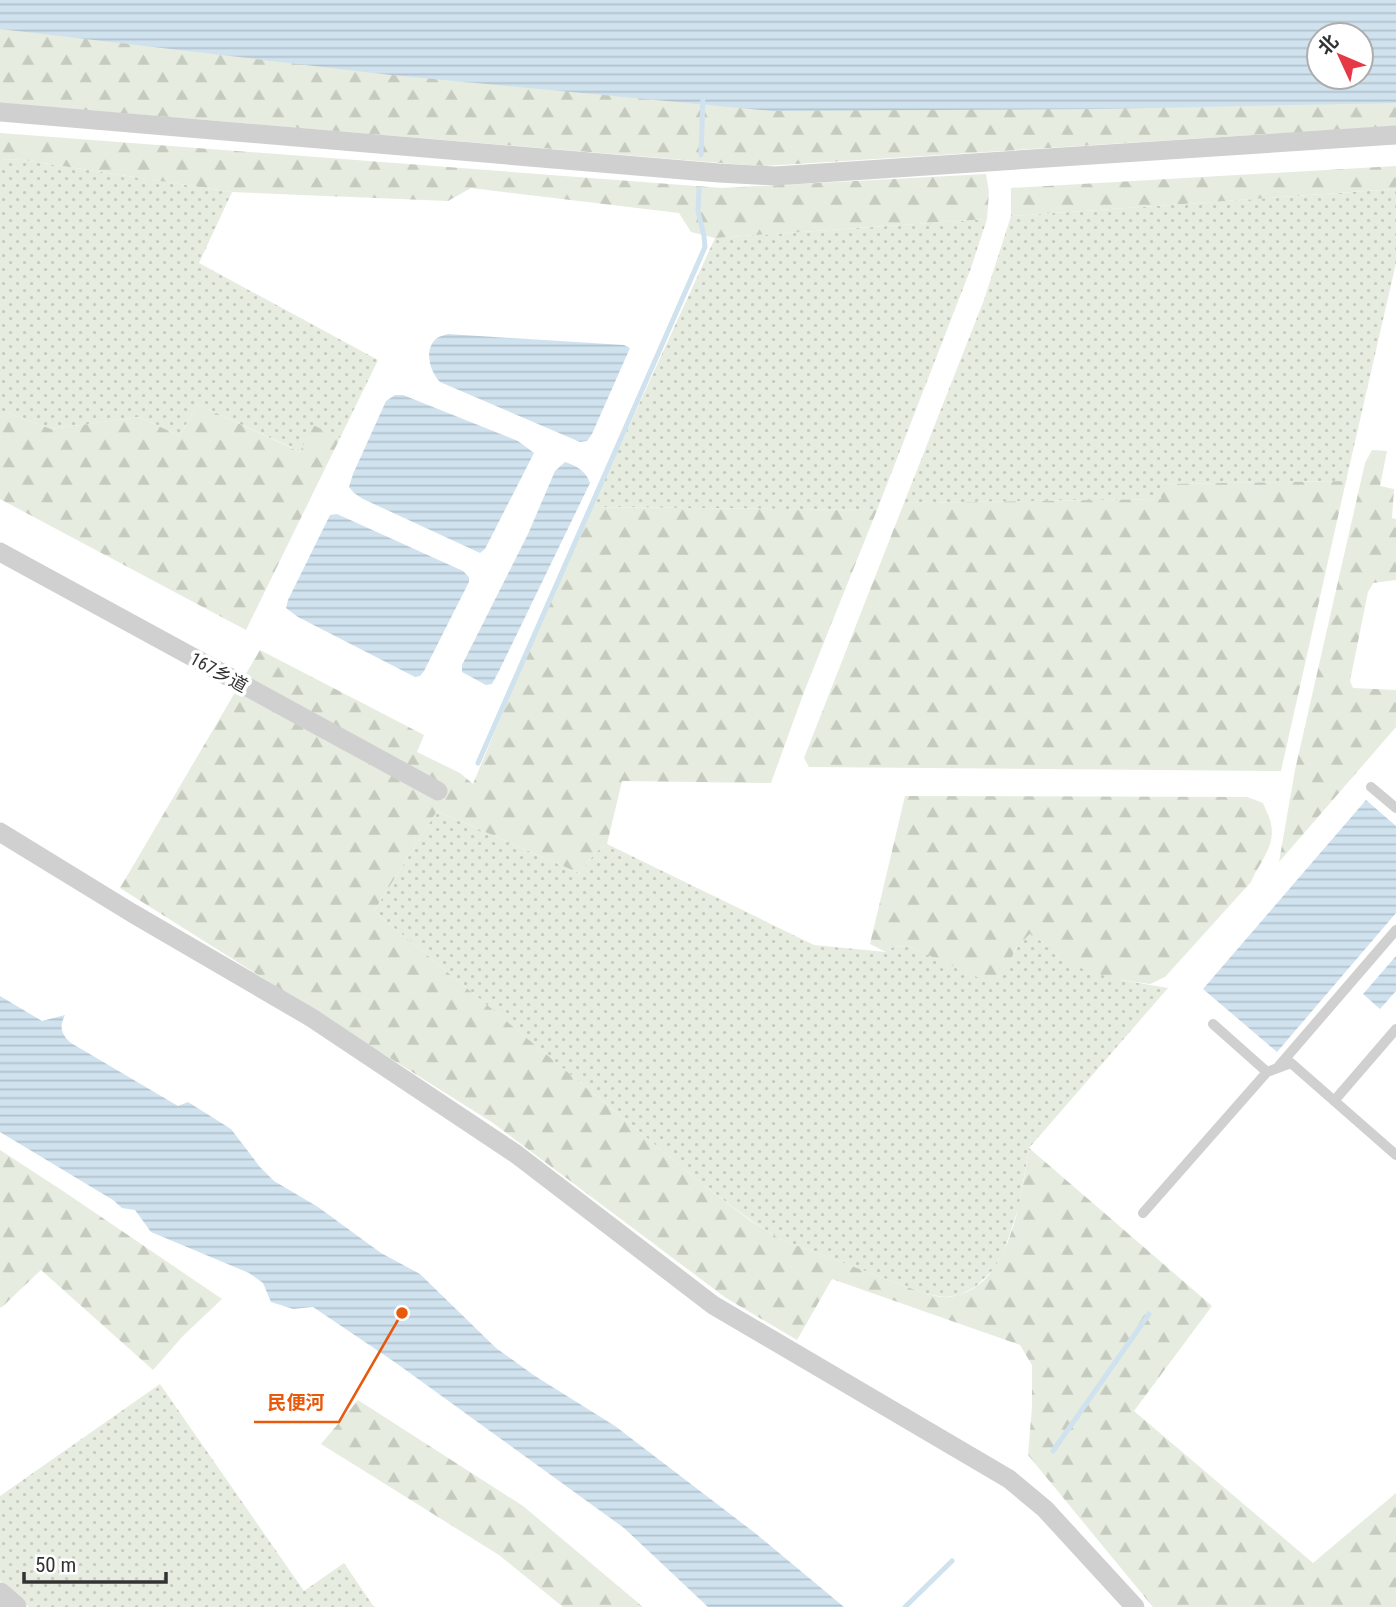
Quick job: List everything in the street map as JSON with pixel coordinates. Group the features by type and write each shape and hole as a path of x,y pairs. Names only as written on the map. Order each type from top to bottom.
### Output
{"street":[{"path":"0,112 775,176 1396,135"},
{"name":"167乡道","path":"0,552 438,791"},
{"path":"0,832 312,1018 448,1108 516,1154 713,1306 1009,1479 1045,1508 1135,1607"},
{"path":"0,1594 15,1607"}],"lane":[{"path":"1371,788 1396,808"},
{"path":"1278,1068 1396,930"},
{"path":"1213,1024 1267,1072"},
{"path":"1334,1101 1396,1029"},
{"path":"1143,1213 1267,1072 1291,1063 1396,1155"}],"green space":[{"path":"0,25 1396,102 1396,126 765,166 732,164 0,103"},
{"path":"0,133 722,188 986,174 989,192 987,219 715,238 691,232 679,213 471,188 448,201 232,192 23,160 0,159"},
{"path":"0,159 23,160 232,192 199,263 378,360 340,438 313,426 301,452 197,404 180,436 139,417 51,429 0,410"},
{"path":"1396,166 1396,189 1011,216 1011,188"},
{"path":"1396,189 1396,263 1346,481 1161,484 1161,499 904,503 984,300 1011,216"},
{"path":"987,219 971,268 877,510 592,507 715,238"},
{"path":"197,404 300,452 313,425 340,438 246,630 0,499 0,410 51,429 139,417 180,436"},
{"path":"1372,450 1387,451 1380,486 1394,489 1392,518 1396,519 1396,580 1373,583 1368,592 1350,681 1353,688 1396,690 1396,727 1279,862 1295,770 1365,463"},
{"path":"1346,481 1281,771 809,767 804,758 904,503 1161,499 1161,484"},
{"path":"592,507 877,510 804,692 771,783 622,781 607,844 596,852 579,873 437,811 374,911 706,1187 751,1221 780,1239 926,1294 945,1297 969,1291 986,1278 999,1260 1016,1215 1029,1148 1212,1306 1134,1411 1313,1563 1396,1493 1396,1607 1153,1607 1028,1455 1032,1365 1020,1345 832,1279 797,1340 726,1298 493,1123 120,888 260,650 424,735 417,752 460,773 473,784"},
{"path":"905,796 1247,797 1263,803 1272,832 1266,854 1251,882 1165,977 1150,984 1087,971 1059,957 1030,934 1017,947 1004,974 988,982 908,946 893,947 886,952 870,944"},
{"path":"437,811 579,873 596,852 607,844 814,945 886,952 893,947 908,946 989,982 1008,966 1018,945 1030,934 1059,957 1121,980 1168,988 1029,1148 1019,1206 1004,1251 994,1269 975,1287 959,1295 945,1297 926,1294 780,1239 752,1221 706,1187 374,911"},
{"path":"0,1150 222,1299 183,1336 153,1370 41,1270 0,1307"},
{"path":"160,1384 304,1591 344,1563 374,1607 29,1607 0,1581 0,1496"},
{"path":"358,1400 523,1506 643,1607 563,1607 499,1555 321,1444"}],"water":[{"path":"0,0 1396,0 1396,103 1100,109 772,111 391,75 0,29"},
{"path":"448,334 624,345 630,348 592,434 587,441 580,442 440,382 431,367 430,348 437,338"},
{"path":"395,395 403,395 518,441 534,453 485,549 480,553 363,499 349,487 386,401"},
{"path":"565,462 586,475 590,483 499,671 492,684 486,685 462,672 462,665 528,534 555,471"},
{"path":"337,514 463,571 469,577 469,582 420,676 415,677 298,617 286,608 330,515"},
{"path":"1366,800 1396,826 1396,913 1277,1052 1203,989"},
{"path":"1396,956 1396,991 1380,1009 1363,994"},
{"path":"0,996 42,1021 65,1015 62,1030 71,1043 178,1106 188,1102 231,1129 274,1181 318,1207 381,1253 420,1274 496,1348 615,1426 755,1533 844,1607 708,1607 624,1528 396,1363 313,1307 293,1309 271,1302 263,1283 249,1273 151,1232 135,1210 122,1208 0,1132"}],"waterway":[{"path":"701,155 703,98"},
{"path":"478,763 705,247 698,211 699,189"},
{"path":"1053,1451 1149,1314"},
{"path":"905,1607 952,1561"}],"place":[{"name":"民便河","path":"402,1313"}]}
